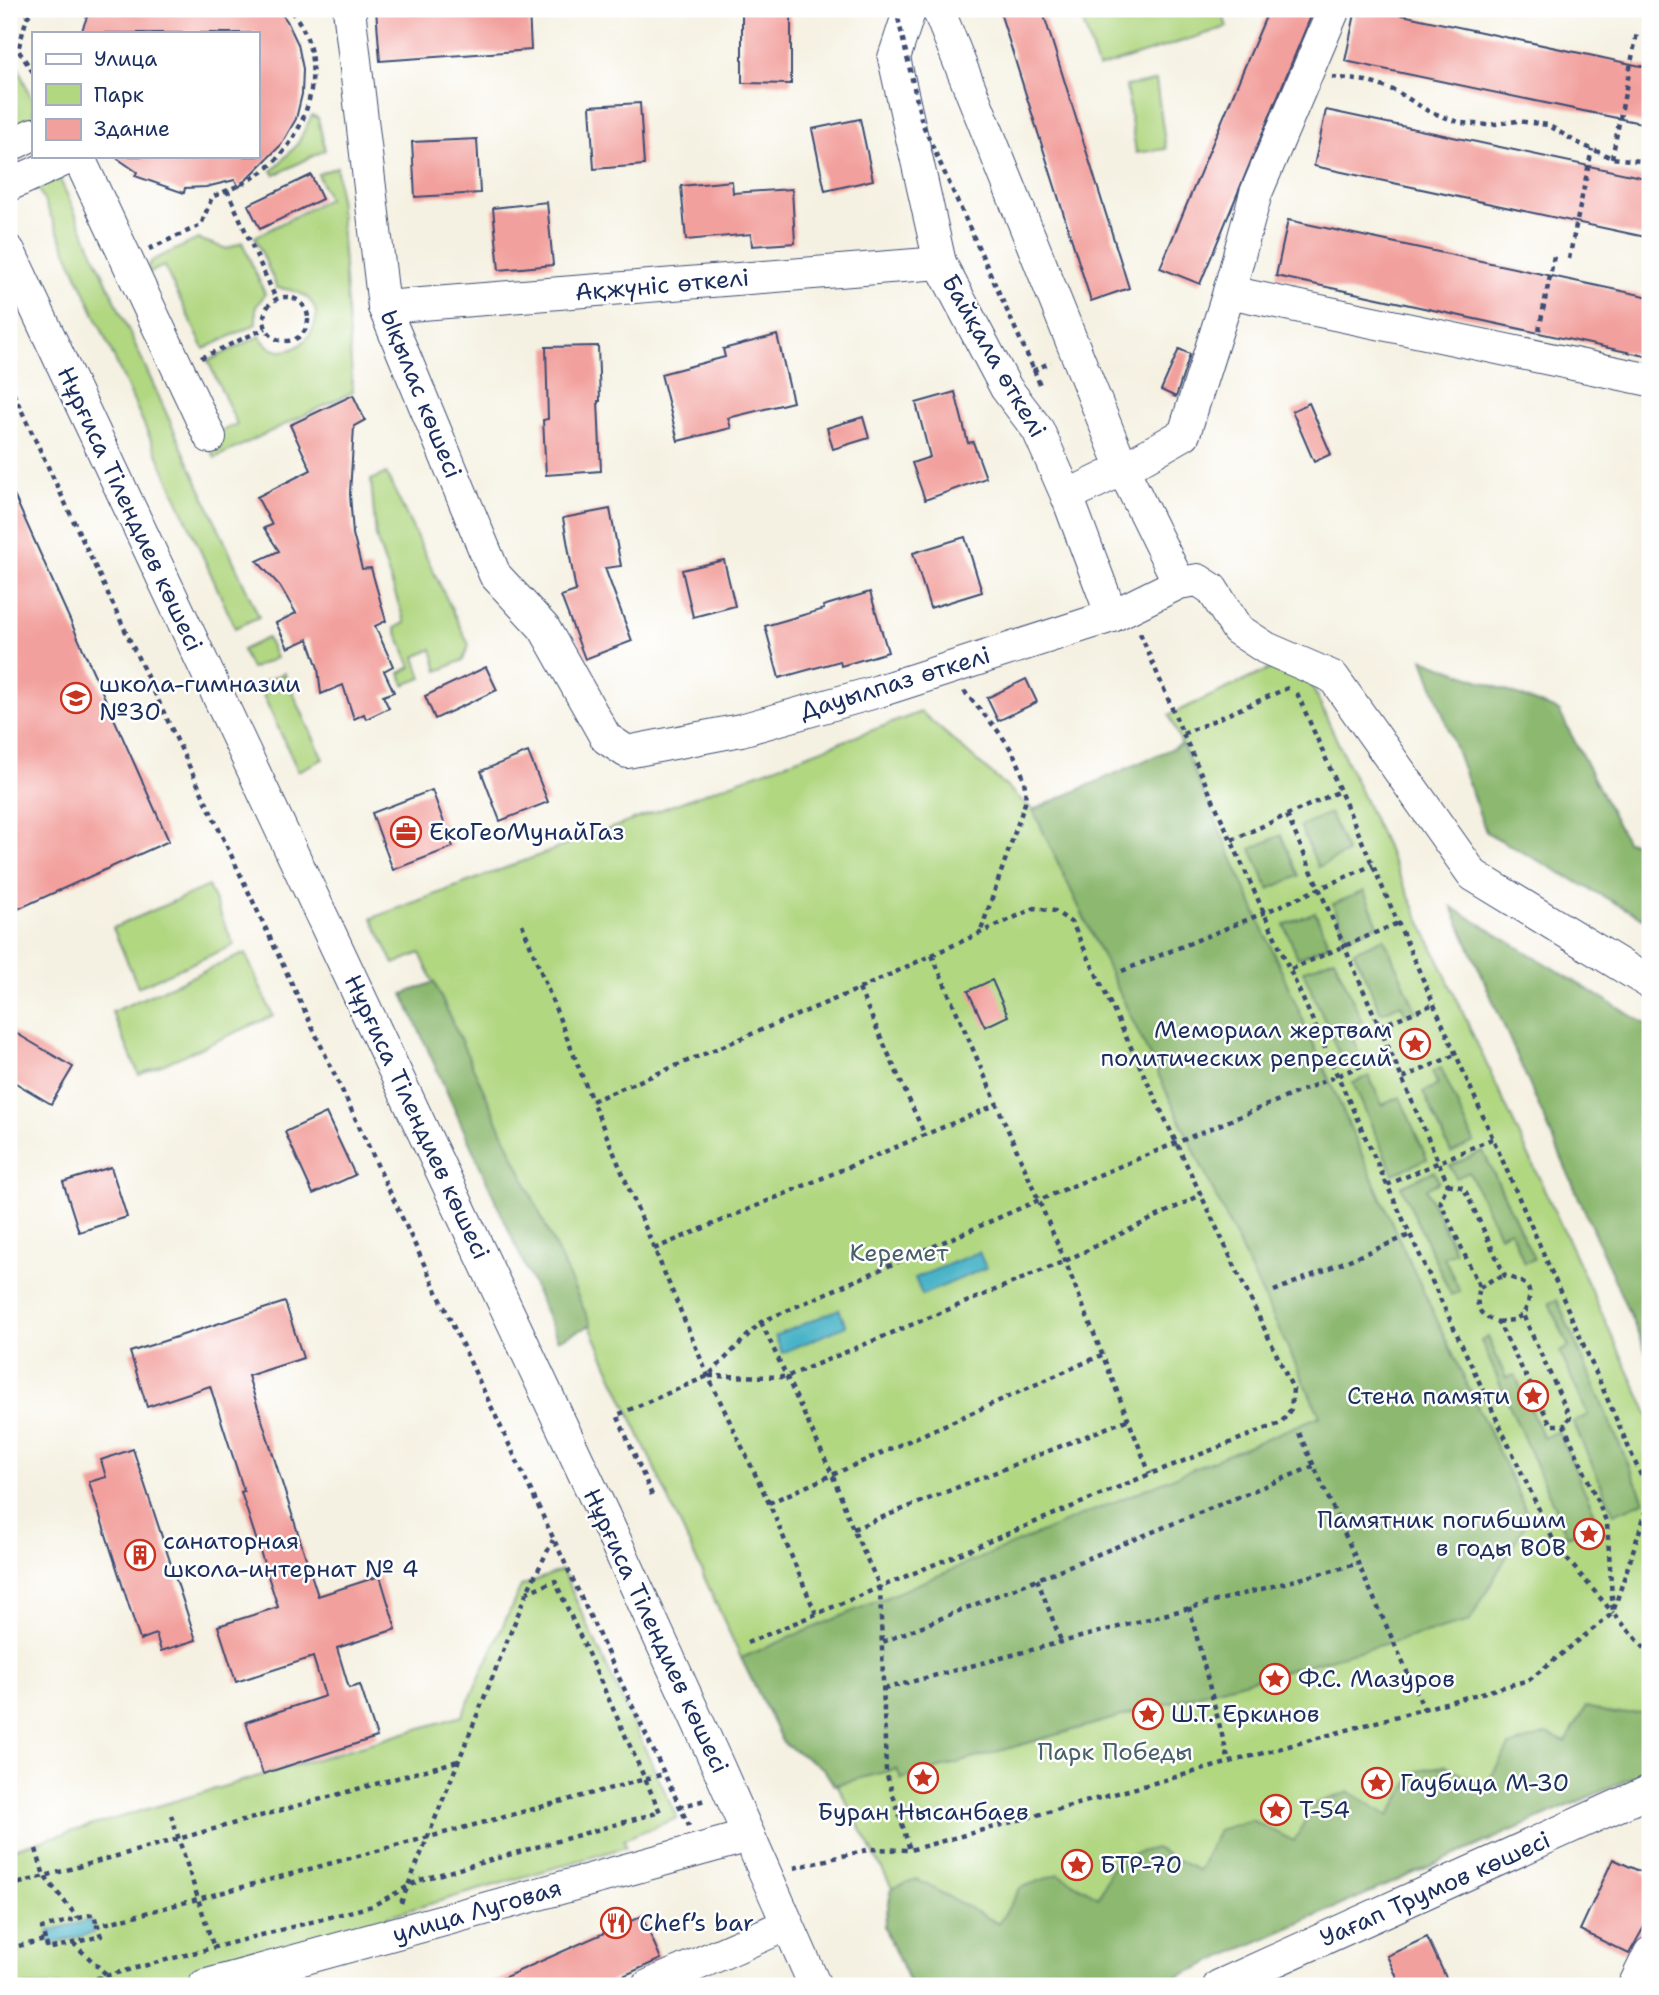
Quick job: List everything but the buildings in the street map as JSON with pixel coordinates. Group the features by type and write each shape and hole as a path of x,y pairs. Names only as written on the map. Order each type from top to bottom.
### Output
{"street":[{"name":"Ықылас көшесі","path":"349,9 384,307 495,575 544,628 606,738"},
{"name":"Байқала өткелі","path":"910,9 894,58 940,263 1006,388 1038,430 1120,612"},
{"path":"938,9 1123,469 1179,583 1198,580 1212,589 1237,629 1266,648 1333,677 1473,875 1650,983"},
{"path":"1067,496 1184,435 1229,292 1256,193 1303,76 1334,9"},
{"path":"9,146 32,134"},
{"path":"9,185 71,158"},
{"path":"77,158 210,437"},
{"name":"Нұрғиса Тілендиев көшесі","path":"9,251 598,1504 815,1986"},
{"name":"Ақжүніс өткелі","path":"384,307 940,263"},
{"path":"1229,292 1650,380"},
{"name":"Дауылпаз өткелі","path":"606,738 627,752 741,730 879,691 1120,612 1179,583"},
{"name":"Уағап Трумов көшесі","path":"1219,1986 1650,1791"},
{"name":"улица Луговая","path":"218,1977 388,1936 749,1836"},
{"path":"648,1986 689,1978 786,1925"},
{"path":"1634,1986 1650,1953"}],"path":[{"path":"32,71 18,50 27,17 35,9"},
{"path":"126,259 201,225 212,197 266,169 290,144 304,117 312,88 312,59 305,35 289,9"},
{"path":"896,9 922,123 1034,370"},
{"path":"1612,158 1637,33"},
{"path":"1303,76 1366,81 1395,91 1428,111 1461,123 1488,125 1517,121 1548,125 1612,158 1650,162"},
{"path":"1569,259 1592,149"},
{"path":"227,190 276,299"},
{"path":"1534,355 1554,256"},
{"path":"288,297 302,303 308,317 307,325 298,337 286,341 273,337 266,328 265,312 276,299 288,297"},
{"path":"178,369 266,328"},
{"path":"9,384 699,1849"},
{"path":"1120,612 1184,734 1387,1185 1556,1546 1650,1654"},
{"path":"945,669 1004,739 1023,771 1027,791 1026,803 980,933"},
{"path":"766,1875 872,1849 910,1850 1529,1681 1613,1613 1650,1498 1294,686 1184,734"},
{"path":"1232,841 1340,791"},
{"path":"1287,815 1440,1162 1448,1184 1440,1201 1480,1288"},
{"path":"1122,971 1266,912 1373,864"},
{"path":"592,1101 859,989 1035,908 1055,911 1072,923 1293,1389 1291,1409 1281,1423 1150,1474 747,1643"},
{"path":"1291,969 1398,923"},
{"path":"522,924 654,1250 708,1376 769,1503 816,1614"},
{"path":"932,954 1065,1261 1150,1474"},
{"path":"859,989 925,1135"},
{"path":"1380,1026 1434,1004"},
{"path":"652,1495 617,1415 708,1376 761,1322 1039,1200 1392,1054"},
{"path":"1403,1078 1457,1054"},
{"path":"654,1250 998,1104"},
{"path":"1387,1185 1494,1138"},
{"path":"1448,1184 1464,1188 1505,1276"},
{"path":"708,1376 786,1377 1065,1261 1201,1195"},
{"path":"1274,1291 1410,1235"},
{"path":"1505,1276 1523,1281 1530,1300 1523,1315 1513,1320 1498,1322 1487,1319 1478,1311 1476,1300 1480,1288 1493,1279 1505,1276"},
{"path":"1523,1315 1570,1417 1564,1425"},
{"path":"761,1322 832,1474 853,1529 880,1587 886,1772 910,1850"},
{"path":"1498,1322 1551,1425 1564,1425"},
{"path":"769,1503 1102,1355"},
{"path":"853,1529 1129,1419"},
{"path":"1564,1425 1606,1523 1613,1613"},
{"path":"1300,1433 1424,1709"},
{"path":"883,1642 1314,1466"},
{"path":"388,1936 527,1592 554,1539"},
{"path":"884,1689 1360,1563"},
{"path":"1037,1579 1061,1641"},
{"path":"67,1986 372,1906 420,1880 660,1812 555,1581 527,1592"},
{"path":"1189,1607 1229,1762"},
{"path":"9,1886 458,1761"},
{"path":"97,1926 664,1774"},
{"path":"171,1815 214,1948 218,1977"},
{"path":"36,1849 44,1876 78,1919"},
{"path":"94,1914 101,1936 48,1949 42,1928 78,1919 94,1914"},
{"path":"9,1948 45,1940"},
{"path":"9,1942 16,1946"},
{"path":"73,1943 108,1976"},
{"path":"9,1961 16,1946"}],"green space":[{"path":"1079,9 1221,9 1227,27 1098,68"},
{"path":"9,45 32,101 32,122 9,135"},
{"path":"1156,81 1166,149 1136,153 1126,86"},
{"path":"312,115 318,118 325,150 275,175 272,171 297,145"},
{"path":"337,167 353,392 215,458 204,439 237,424 208,361 260,336 272,349 287,351 300,345 310,333 316,319 313,305 301,294 277,288 255,237 328,199 318,174"},
{"path":"58,175 259,617 235,628 37,185"},
{"path":"198,239 227,249 242,242 265,294 256,307 256,324 204,349 164,266 148,273 147,271 153,260"},
{"path":"386,473 469,645 463,660 438,671 432,649 415,657 422,678 404,685 400,673 411,667 395,628 405,623 376,537 371,480"},
{"path":"267,638 276,658 251,669 242,650"},
{"path":"1423,659 1559,711 1626,841 1650,846 1650,922 1486,832"},
{"path":"1281,664 1310,682 1650,1418 1650,1770 1156,1986 911,1986 884,1927 892,1888 837,1784 834,1785 824,1769 783,1743 741,1658 420,953 394,964 372,918 921,712 1033,810 1182,745 1169,715"},
{"path":"284,673 323,759 298,771 258,684"},
{"path":"1182,744 1399,1239 1529,1517 1470,1621 1210,1691 901,1779 897,1769 834,1785 824,1769 783,1743 741,1658 1320,1416 1033,810"},
{"path":"1330,813 1347,853 1318,867 1300,826"},
{"path":"1281,835 1299,876 1269,889 1251,849"},
{"path":"208,886 234,945 138,987 113,928"},
{"path":"1364,891 1378,925 1347,938 1333,904"},
{"path":"1452,907 1650,1027 1650,1361"},
{"path":"1315,912 1329,945 1298,958 1284,925"},
{"path":"1384,938 1416,1011 1406,1015 1401,1004 1381,1013 1354,951"},
{"path":"245,953 273,1016 139,1075 112,1012"},
{"path":"1334,958 1362,1021 1348,1028 1361,1058 1344,1065 1303,971"},
{"path":"434,982 591,1325 558,1340 403,994"},
{"path":"1441,1068 1474,1142 1451,1153 1423,1092 1438,1085 1432,1072"},
{"path":"1369,1076 1382,1105 1400,1097 1427,1159 1393,1174 1353,1083"},
{"path":"1483,1151 1534,1259 1525,1263 1510,1230 1499,1235 1469,1172 1456,1178 1450,1166"},
{"path":"1434,1171 1439,1182 1426,1189 1455,1252 1444,1257 1460,1291 1451,1295 1401,1186"},
{"path":"1557,1300 1644,1501 1614,1514 1573,1422 1588,1415 1560,1352 1569,1347 1549,1303"},
{"path":"1488,1337 1506,1378 1515,1375 1543,1438 1558,1431 1599,1523 1567,1536 1481,1341"},
{"path":"562,1570 677,1818 624,1839 626,1847 388,1916 383,1926 154,1986 9,1986 9,1850 462,1716 521,1586"},
{"path":"1586,1707 1614,1714 1650,1712 1650,1770 1156,1986 911,1986 884,1927 892,1888 916,1879 999,1924 1020,1888 1058,1874 1099,1897 1116,1858 1155,1848 1199,1871 1218,1830 1251,1820 1294,1841 1316,1803 1350,1792 1389,1816 1415,1772 1446,1765 1485,1787 1509,1746 1547,1734 1566,1742"}],"water":[{"path":"979,1252 986,1268 922,1295 915,1278"},
{"path":"839,1309 846,1326 782,1353 775,1336"},
{"path":"90,1920 93,1933 51,1944 48,1931"}],"place":[{"name":"школа-гимназии №30","path":"76,698"},
{"name":"ЕкоГеоМунайГаз","path":"406,832"},
{"name":"Мемориал жертвам политических репрессий","path":"1415,1044"},
{"name":"Стена памяти","path":"1533,1396"},
{"name":"Памятник погибшим в годы ВОВ","path":"1589,1534"},
{"name":"санаторная школа-интернат № 4","path":"140,1555"},
{"name":"Ф.С. Мазуров","path":"1275,1679"},
{"name":"Ш.Т. Еркинов","path":"1148,1714"},
{"name":"Буран Нысанбаев","path":"923,1778"},
{"name":"Гаубица М-30","path":"1377,1783"},
{"name":"Т-54","path":"1276,1810"},
{"name":"БТР-70","path":"1077,1865"},
{"name":"Chef’s bar","path":"616,1923"}],"park label":[{"name":"Керемет","path":"899,1253"},
{"name":"Парк Победы","path":"1115,1752"}]}
